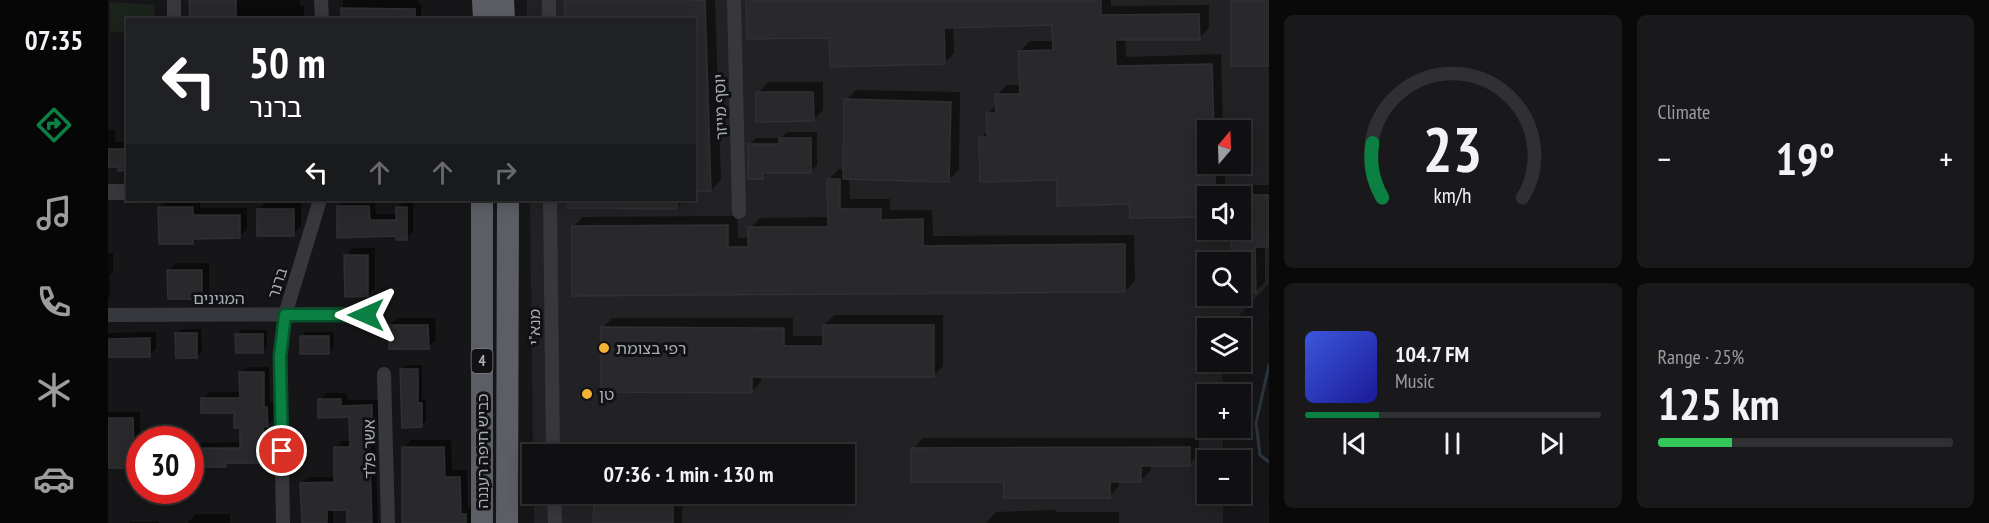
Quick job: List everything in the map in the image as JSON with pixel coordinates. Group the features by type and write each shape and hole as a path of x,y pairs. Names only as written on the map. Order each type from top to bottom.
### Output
{"highway":[{"path":"483,0 484,18"},
{"path":"504,0 504,18"},
{"path":"468,201 475,209 482,228"},
{"name":"כביש חיפה רעננה","path":"482,201 482,523"},
{"name":"כביש חיפה רעננה","path":"507,523 508,201"}],"street":[{"path":"174,0 174,18"},
{"path":"321,0 322,18"},
{"path":"549,0 549,18"},
{"name":"יוסף מייזר","path":"734,0 740,212"},
{"path":"108,192 126,192"},
{"name":"ברנר","path":"283,523 280,356 285,315 320,201"},
{"name":"מנא\"י","path":"550,201 553,444"},
{"name":"המגינים","path":"108,315 366,315"},
{"name":"אשר פלד","path":"384,374 388,523"},
{"path":"554,504 555,523"}],"shaded area":[{"path":"527,0 1269,0 1269,284 1251,303 1251,252 1197,252 1197,306 1248,306 1237,318 1197,318 1197,372 1222,372 1223,384 1197,384 1197,438 1223,438 1223,450 1197,450 1197,504 1223,504 1223,523 534,523 534,504 855,504 855,444 533,444 530,201 696,201 696,18 527,18"},
{"path":"110,2 155,5 154,18 126,18 126,33 110,32"}],"building":[{"path":"189,0 236,0 236,18 190,18"},
{"path":"565,0 705,0 711,191 696,192 696,18 565,18"},
{"path":"746,0 1101,0 1101,15 1199,14 1200,40 1115,40 1116,66 1212,64 1214,120 1197,120 1197,174 1215,174 1215,186 1197,186 1197,217 1130,218 1129,204 1057,206 1057,180 980,182 979,137 987,137 986,113 996,113 995,94 1020,94 1018,51 1053,50 1052,25 944,28 945,64 830,67 829,38 747,39"},
{"path":"1231,0 1269,0 1269,66 1231,66"},
{"path":"341,8 415,9 415,18 341,18"},
{"path":"756,92 813,92 814,121 756,122"},
{"path":"844,99 951,102 949,182 843,179"},
{"path":"779,138 811,138 811,173 763,173 763,179 748,179 748,144 779,144"},
{"path":"108,149 126,149 126,170 118,171 118,167 108,167"},
{"path":"827,179 840,179 840,209 881,209 881,220 923,219 923,246 1125,244 1125,292 572,296 572,226 728,225 728,247 748,247 748,227 828,227"},
{"path":"1251,195 1269,195 1269,247 1255,247 1256,293 1251,293 1251,252 1232,252 1231,240 1251,240"},
{"path":"568,201 677,201 677,209 568,208"},
{"path":"337,206 369,206 370,220 396,220 396,207 407,207 407,240 396,240 396,236 337,238"},
{"path":"158,207 193,207 193,215 240,215 240,238 193,239 193,244 159,244"},
{"path":"257,209 294,209 294,236 257,236"},
{"path":"344,255 368,255 368,296 345,297"},
{"path":"167,270 202,270 202,299 168,299"},
{"path":"389,325 428,325 429,349 389,349"},
{"path":"823,325 934,325 934,377 752,377 752,393 601,392 601,327 784,328 784,346 823,346"},
{"path":"175,333 197,333 197,358 176,358"},
{"path":"235,334 263,334 263,353 236,353"},
{"path":"300,336 329,336 329,354 300,354"},
{"path":"150,338 150,357 109,357 109,339"},
{"path":"400,369 418,369 418,403 422,403 422,427 402,428"},
{"path":"239,372 264,372 264,407 267,407 268,427 263,427 264,463 226,463 226,467 204,467 204,448 240,448 240,428 234,428 234,413 201,413 201,398 240,398"},
{"path":"318,399 341,399 341,406 372,405 372,434 369,434 372,523 347,523 347,510 327,510 327,523 302,523 300,483 334,482 334,447 350,447 349,417 318,418"},
{"path":"108,418 133,418 133,426 126,426 126,468 108,468"},
{"path":"402,447 444,447 445,477 460,477 461,514 466,514 466,523 402,523"},
{"path":"1190,447 1190,466 1141,466 1141,482 1110,482 1110,498 1004,498 1004,482 911,482 911,448"},
{"path":"673,504 673,523 593,523 594,505"}],"waterway":[{"path":"1269,365 1256,423 1260,455 1269,462"}],"place":[{"name":"רפי בצומת","path":"604,348"},
{"name":"טן","path":"587,394"}],"route":[{"path":"282,451 280,356 285,315 366,315"}]}
